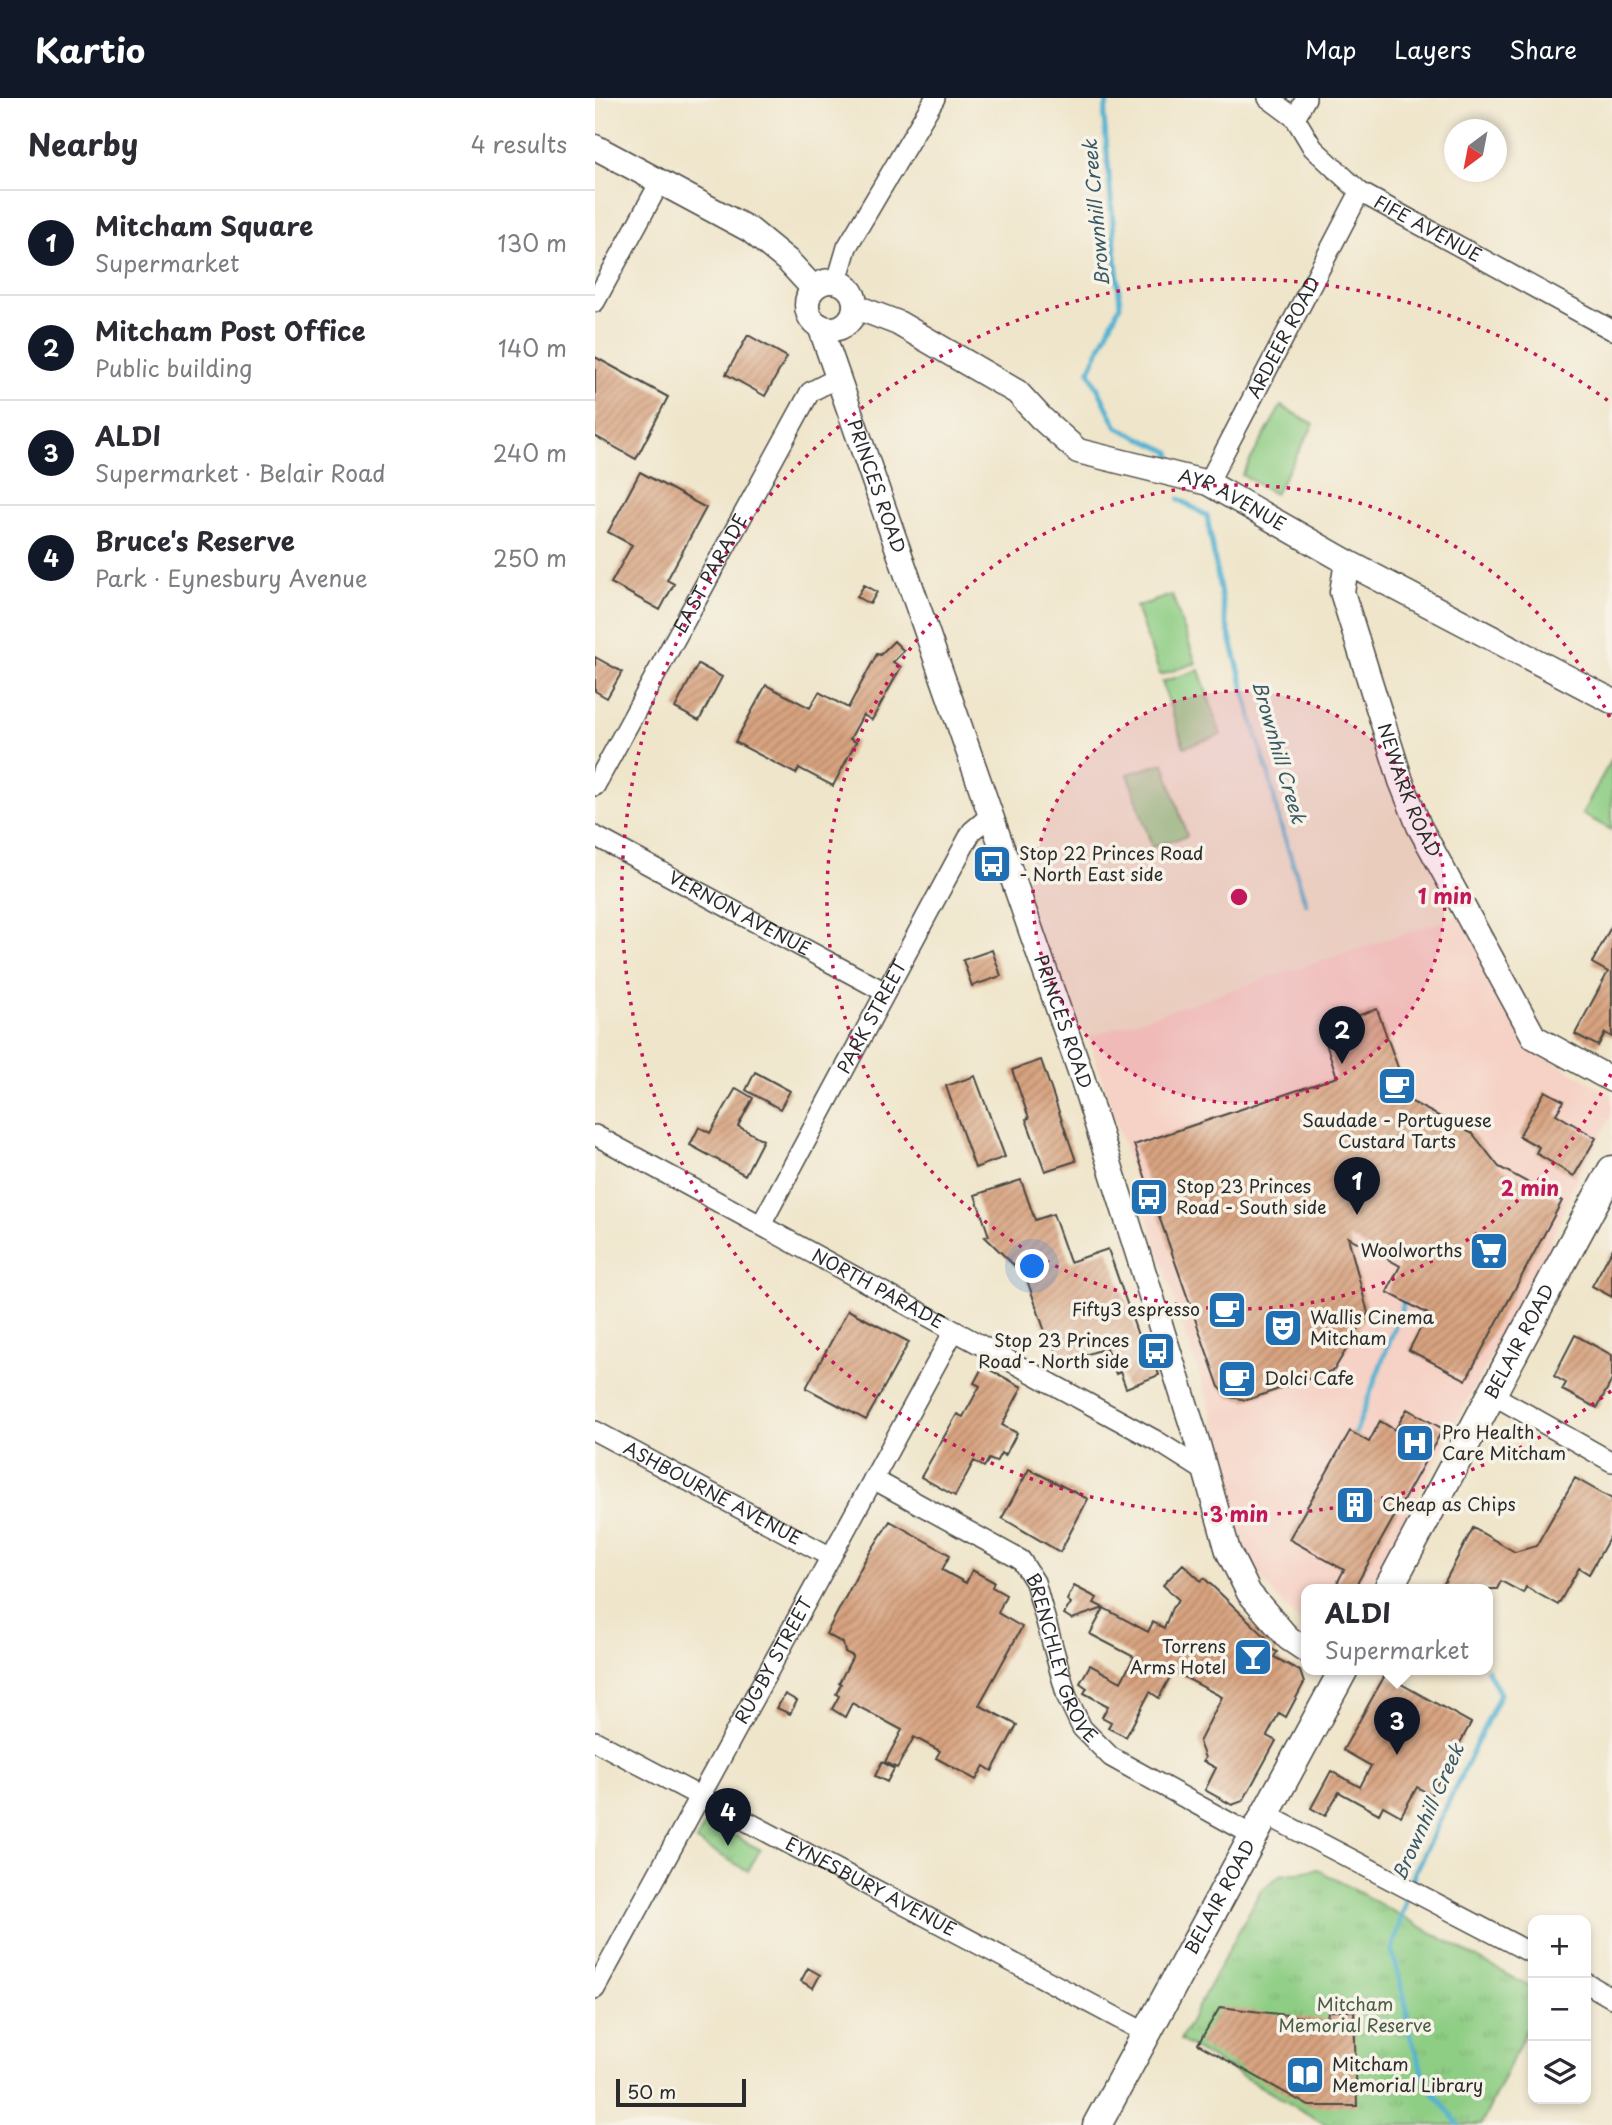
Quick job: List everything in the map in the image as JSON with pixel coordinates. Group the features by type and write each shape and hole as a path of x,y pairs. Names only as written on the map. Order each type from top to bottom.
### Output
{"main road":[{"name":"BELAIR ROAD","path":"1391,1584 1612,1171"},
{"name":"BELAIR ROAD","path":"1097,2125 1339,1675"}],"street":[{"path":"837,281 847,247 935,98"},
{"name":"FIFE AVENUE","path":"1268,98 1295,118 1313,148 1360,192 1612,330"},
{"path":"1295,118 1306,98"},
{"path":"595,147 750,230 788,261 813,288"},
{"path":"595,302 660,182"},
{"name":"ARDEER ROAD","path":"1199,481 1360,192"},
{"path":"829,280 850,288 856,307 854,315 831,327 812,319 807,310 807,301 813,288 829,280"},
{"name":"AYR AVENUE","path":"856,307 898,323 1017,392 1078,451 1199,481 1612,701"},
{"name":"PRINCES ROAD","path":"831,327 839,377 1081,1073 1206,1472 1228,1551 1249,1592 1288,1638 1301,1647"},
{"name":"EAST PARADE","path":"595,786 601,761 811,389 839,377"},
{"name":"NEWARK ROAD","path":"1347,562 1342,592 1401,781 1419,826 1534,1038 1612,1080"},
{"name":"PARK STREET","path":"761,1225 972,831 991,815"},
{"name":"VERNON AVENUE","path":"595,836 885,992"},
{"name":"NORTH PARADE","path":"595,1135 1159,1443 1206,1472"},
{"name":"RUGBY STREET","path":"595,1989 954,1331"},
{"path":"1493,1395 1612,1462"},
{"path":"1159,1443 1177,1436 1190,1420"},
{"name":"ASHBOURNE AVENUE","path":"595,1431 831,1557"},
{"name":"BRENCHLEY GROVE","path":"873,1479 1021,1560 1035,1582 1067,1697 1082,1728 1111,1757 1221,1817 1259,1825 1389,1878 1528,1951"},
{"name":"EYNESBURY AVENUE","path":"595,1741 1146,2033"},
{"path":"1591,1986 1612,1998"}],"shaded area":[{"path":"1461,915 1533,1050 1612,1095 1612,1115 1572,1189 1545,1254 1371,1584 1301,1584 1301,1622 1277,1598 1247,1559 1221,1441 1088,1037"}],"green space":[{"path":"1281,406 1314,424 1275,494 1242,475"},
{"path":"1172,595 1196,663 1160,675 1136,607"},
{"path":"1199,670 1221,735 1184,747 1162,682"},
{"path":"1612,758 1612,830 1582,814"},
{"path":"1164,763 1187,836 1152,847 1128,774"},
{"path":"707,1820 760,1850 748,1871 696,1841"},
{"name":"Mitcham Memorial Reserve","path":"1317,1869 1528,1986 1528,2026 1481,2125 1327,2125 1180,2040 1261,1890 1281,1875"}],"building":[{"path":"748,335 787,357 765,396 726,374"},
{"path":"595,357 668,397 636,459 595,436"},
{"path":"640,472 706,508 667,580 674,584 660,610 611,583 632,545 608,532"},
{"path":"864,585 877,592 870,604 857,597"},
{"path":"894,641 904,651 893,662 901,667 872,720 863,715 850,739 856,742 833,786 799,768 796,774 735,742 766,685 810,708 819,692 848,708 877,654 880,655"},
{"path":"595,657 622,672 607,698 595,691"},
{"path":"698,664 722,677 699,721 675,708"},
{"path":"1612,925 1612,1037 1605,1033 1598,1046 1575,1034 1608,972 1592,963"},
{"path":"992,950 1001,976 972,986 963,960"},
{"path":"1377,1009 1410,1101 1473,1134 1499,1167 1562,1201 1466,1380 1409,1350 1428,1314 1387,1292 1400,1266 1348,1237 1368,1313 1334,1370 1247,1400 1230,1397 1219,1387 1134,1145 1337,1077 1321,1028"},
{"path":"1041,1060 1076,1161 1045,1171 1012,1070"},
{"path":"755,1072 790,1091 780,1109 746,1090"},
{"path":"975,1076 1005,1157 975,1168 946,1086"},
{"path":"736,1088 753,1098 738,1126 763,1140 745,1175 690,1145 699,1127 710,1133"},
{"path":"1545,1091 1564,1101 1556,1114 1596,1138 1574,1176 1536,1153 1539,1147 1519,1136"},
{"path":"1021,1180 1035,1220 1053,1214 1070,1262 1108,1249 1140,1341 1146,1339 1159,1375 1126,1388 1120,1372 1116,1374 1106,1348 1061,1363 1053,1342 1049,1343 1026,1277 985,1237 989,1236 975,1195"},
{"path":"1612,1250 1612,1297 1592,1286"},
{"path":"848,1310 909,1342 866,1420 806,1388"},
{"path":"1575,1335 1612,1355 1612,1380 1597,1408 1562,1390 1566,1383 1554,1376"},
{"path":"983,1366 1022,1387 1002,1425 1017,1433 1005,1456 1001,1453 996,1462 989,1459 984,1467 974,1461 955,1496 921,1477 957,1414 963,1417 980,1386 974,1383"},
{"name":"Cheap as Chips","path":"1407,1409 1443,1429 1357,1584 1337,1584 1344,1570 1289,1539 1350,1431 1369,1442 1380,1421 1395,1430"},
{"path":"1029,1469 1088,1499 1060,1552 1002,1518"},
{"path":"1575,1478 1612,1499 1612,1533 1589,1574 1579,1568 1558,1605 1526,1587 1523,1593 1501,1581 1497,1589 1493,1589 1493,1584 1444,1584 1473,1528 1515,1552 1536,1546"},
{"path":"890,1521 950,1555 942,1570 966,1583 972,1570 994,1582 992,1587 1006,1595 998,1613 1022,1627 979,1705 1017,1725 992,1771 984,1766 976,1780 936,1758 940,1751 914,1737 897,1768 885,1762 902,1730 852,1703 845,1717 832,1709 839,1696 836,1694 841,1684 839,1683 853,1656 845,1652 843,1643 826,1634 865,1560"},
{"path":"1183,1564 1201,1581 1204,1578 1270,1641 1266,1646 1277,1652 1274,1657 1300,1671 1304,1683 1286,1717 1279,1713 1267,1736 1276,1741 1243,1801 1232,1805 1205,1790 1216,1768 1203,1761 1205,1758 1199,1742 1222,1697 1173,1671 1159,1698 1150,1692 1126,1737 1108,1728 1111,1722 1102,1717 1108,1706 1084,1693 1087,1688 1080,1683 1090,1665 1121,1682 1134,1657 1090,1634 1104,1608 1148,1632 1153,1622 1164,1628 1172,1608 1179,1600 1163,1585"},
{"path":"1074,1586 1097,1598 1094,1603 1104,1608 1072,1619 1064,1614 1071,1603 1067,1600"},
{"path":"1385,1675 1471,1723 1431,1795 1417,1787 1401,1816 1383,1806 1379,1814 1339,1792 1325,1816 1311,1808 1331,1771 1360,1787 1371,1766 1343,1750"},
{"path":"785,1694 797,1701 790,1714 777,1708"},
{"path":"882,1762 894,1769 887,1782 875,1776"},
{"path":"808,1968 820,1975 813,1988 801,1981"},
{"name":"Mitcham Memorial Library","path":"1220,2007 1327,2020 1328,2011 1354,2011 1357,2106 1309,2106 1198,2044"}],"waterway":[{"name":"Brownhill Creek","path":"1108,98 1104,117 1120,305 1089,371 1117,427 1170,452 1173,467"},
{"name":"Brownhill Creek","path":"1179,499 1207,516 1225,618 1279,820 1306,904"},
{"name":"Brownhill Creek","path":"1355,1434 1404,1302"},
{"name":"Brownhill Creek","path":"1411,1884 1500,1694 1490,1675"},
{"name":"Brownhill Creek","path":"1408,1894 1392,1950 1406,2005 1410,2034 1426,2083 1459,2125"}],"place":[{"name":"Stop 22 Princes Road - North East side","path":"992,864"},
{"name":"Mitcham Post Office","path":"1342,1064"},
{"name":"Saudade - Portuguese Custard Tarts","path":"1397,1086"},
{"name":"Stop 23 Princes Road - South side","path":"1149,1197"},
{"name":"Mitcham Square","path":"1357,1215"},
{"name":"Woolworths","path":"1489,1251"},
{"name":"Fifty3 espresso","path":"1227,1310"},
{"name":"Wallis Cinema Mitcham","path":"1283,1328"},
{"name":"Stop 23 Princes Road - North side","path":"1156,1351"},
{"name":"Dolci Cafe","path":"1237,1379"},
{"name":"Pro Health Care Mitcham","path":"1415,1443"},
{"name":"Cheap as Chips","path":"1355,1505"},
{"name":"Torrens Arms Hotel","path":"1253,1657"},
{"name":"ALDI","path":"1397,1755"},
{"name":"Bruce's Reserve","path":"728,1846"},
{"name":"Mitcham Memorial Library","path":"1305,2075"}]}
